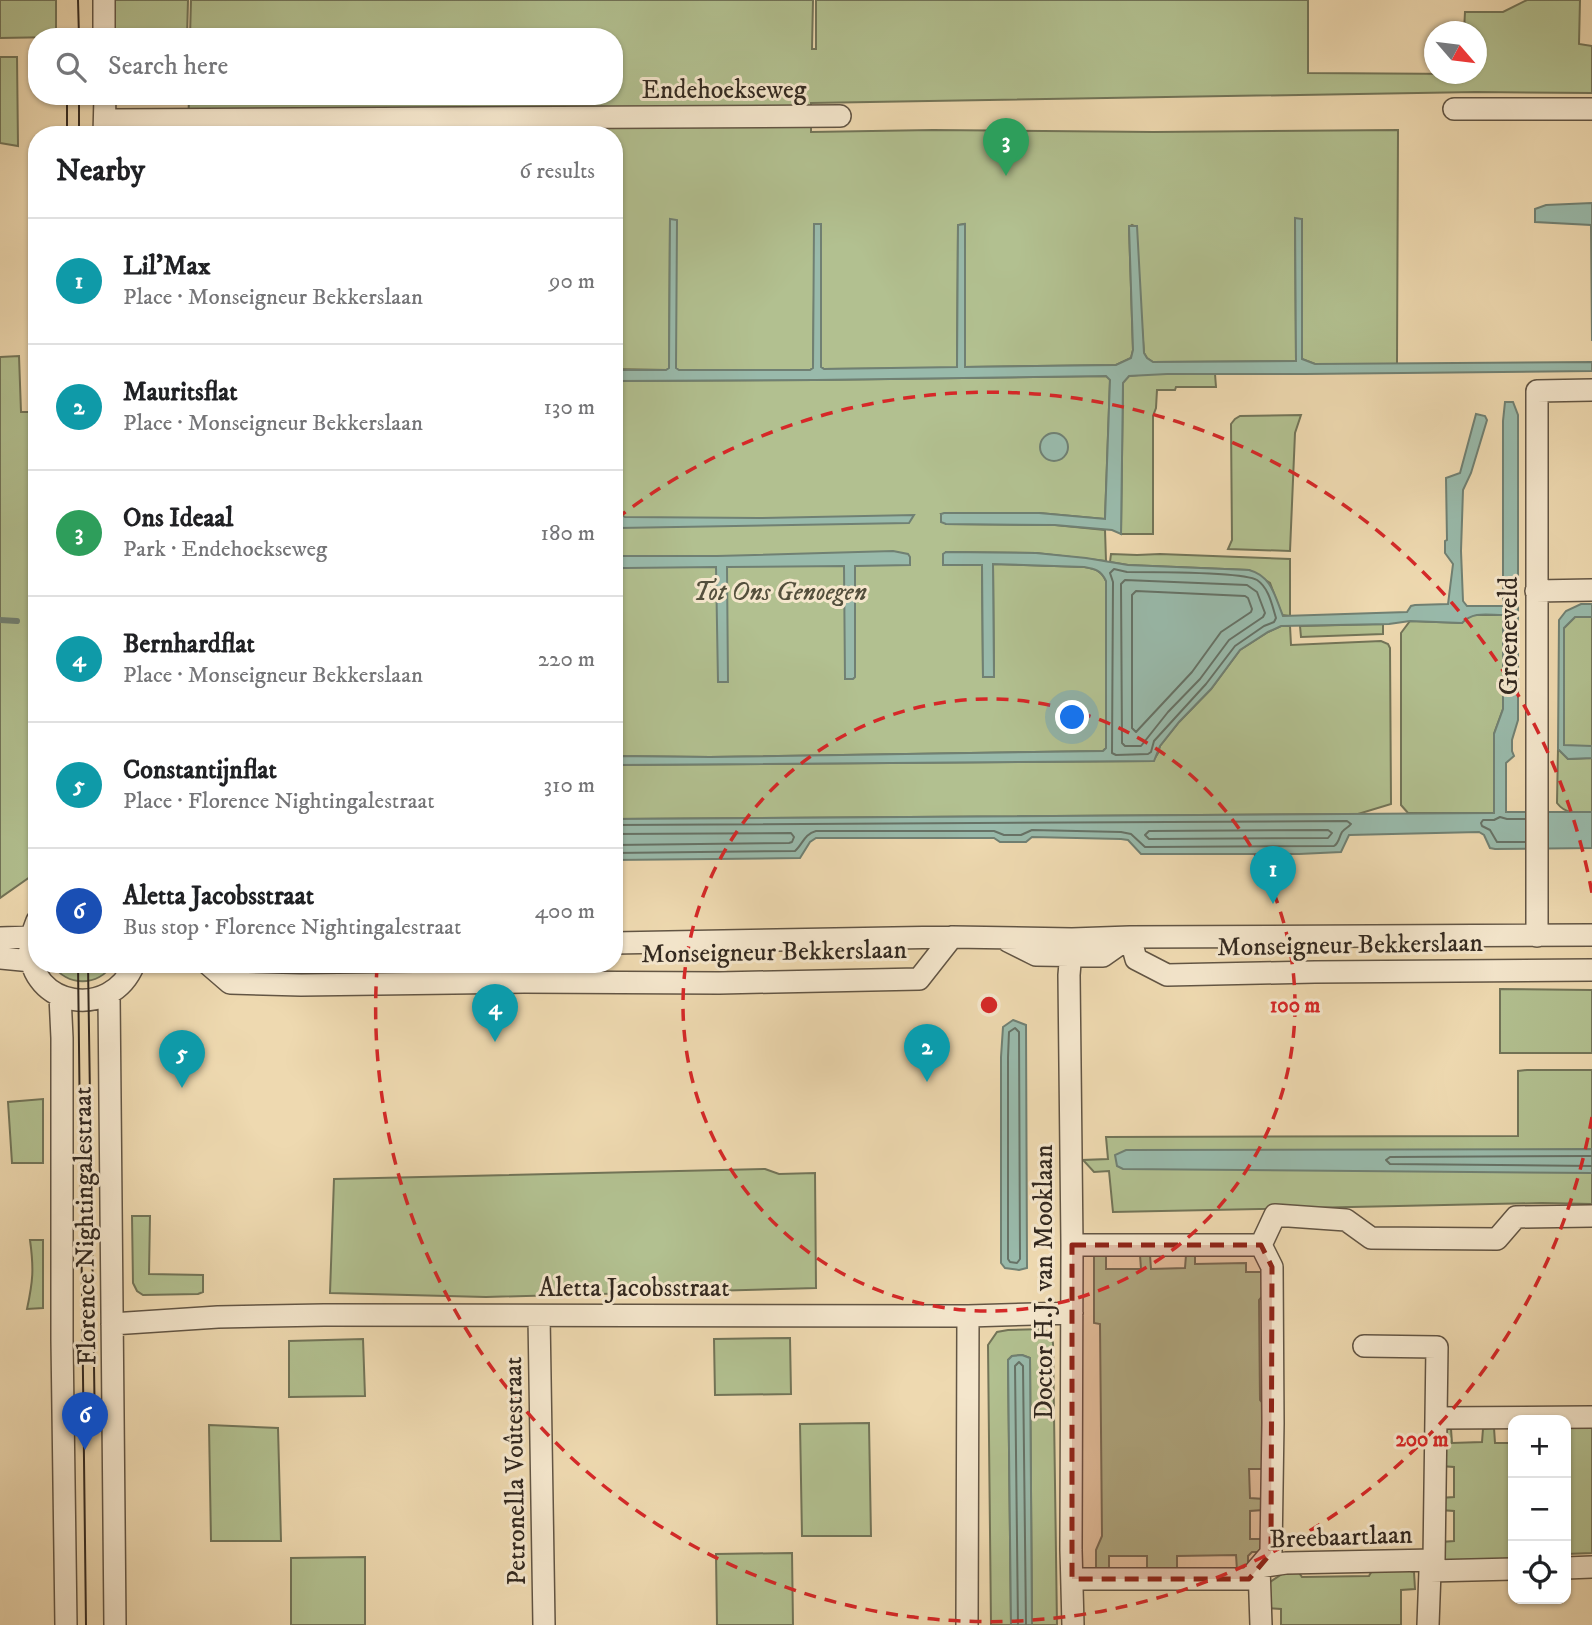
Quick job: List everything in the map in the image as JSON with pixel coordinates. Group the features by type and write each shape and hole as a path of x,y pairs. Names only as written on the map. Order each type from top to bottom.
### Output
{"street":[{"path":"104,0 104,28"},
{"path":"104,105 104,126"},
{"path":"1454,109 1592,109"},
{"name":"Endehoekseweg","path":"171,126 840,116"},
{"name":"Groeneveld","path":"1537,936 1536,391 1592,390"},
{"path":"1536,592 1592,590"},
{"path":"0,938 28,931"},
{"name":"Monseigneur Bekkerslaan","path":"623,943 952,937 1003,938 1071,947 1130,937 1592,935"},
{"name":"Monseigneur Bekkerslaan","path":"218,973 230,983 289,985 919,979 952,937"},
{"name":"Monseigneur Bekkerslaan","path":"1130,937 1136,959 1167,975 1592,970"},
{"name":"Doctor H.J. van Mooklaan","path":"1071,947 1073,1625"},
{"path":"0,958 28,961"},
{"path":"37,973 47,987 60,996 78,1001 90,1001 109,995 121,986 131,973"},
{"name":"Florence Nightingalestraat","path":"109,995 115,1625"},
{"name":"Florence Nightingalestraat","path":"60,996 66,1625"},
{"path":"1261,1245 1275,1215 1346,1220 1371,1238 1497,1239 1516,1217 1592,1216"},
{"path":"1072,1245 1261,1245"},
{"path":"1261,1245 1272,1267 1273,1423 1271,1553 1259,1567 1261,1625"},
{"name":"Aletta Jacobsstraat","path":"112,1324 218,1317 324,1315 968,1316 1072,1313"},
{"name":"Petronella Voûtestraat","path":"539,1316 544,1625"},
{"path":"967,1625 968,1316"},
{"name":"Breebaartlaan","path":"1364,1346 1437,1347 1432,1566"},
{"path":"1436,1418 1592,1418"},
{"name":"Breebaartlaan","path":"1072,1579 1249,1580 1259,1567 1286,1563 1508,1569"},
{"path":"1428,1625 1432,1566"},
{"path":"1571,1568 1592,1567"}],"highlighted area":[{"path":"1072,1245 1261,1245 1272,1267 1271,1553 1249,1579 1072,1579"}],"green space":[{"path":"0,0 56,0 56,28 28,28 28,38 0,38"},
{"path":"113,0 188,0 187,28 114,28"},
{"path":"191,0 813,0 812,49 816,49 816,0 1308,0 1308,73 1424,74 1424,84 1487,84 1487,21 1465,21 1465,12 1503,12 1527,0 1580,0 1579,44 1592,46 1592,93 1476,92 811,103 811,132 1398,130 1397,364 1315,364 1302,359 1302,219 1295,219 1296,361 1153,362 1147,358 1144,353 1132,225 1129,227 1133,350 1131,358 1116,365 965,367 964,224 958,225 957,368 824,369 821,367 821,224 815,224 813,368 678,370 670,219 669,368 623,369 623,126 188,126 189,105 623,105 623,28 190,28"},
{"path":"0,57 17,57 18,146 0,143"},
{"path":"185,125 185,126 126,126"},
{"path":"19,356 21,412 28,412 28,878 0,898 0,357"},
{"path":"1215,374 1216,387 1157,390 1153,416 1153,534 1121,534 1123,382 1129,376"},
{"name":"Tot Ons Genoegen","path":"1106,376 1110,379 1105,519 1039,513 941,514 946,524 1055,525 1105,530 1106,561 1036,553 946,552 943,557 944,565 982,565 983,677 994,677 993,564 1084,567 1102,574 1106,581 1106,748 1103,751 623,756 623,381"},
{"path":"1301,415 1295,433 1290,551 1228,549 1232,540 1231,424 1240,416"},
{"path":"1111,554 1290,559 1290,616 1282,615 1270,583 1249,570 1128,565 1110,562"},
{"path":"1473,615 1503,615 1503,709 1494,734 1494,813 1408,813 1401,805 1401,633 1410,621 1462,623"},
{"path":"1575,617 1592,617 1592,746 1564,746 1564,628"},
{"path":"1383,624 1383,634 1301,637 1300,626"},
{"path":"1281,626 1290,626 1291,645 1381,641 1388,644 1391,804 1358,814 623,819 623,765 1153,761 1160,746 1211,689 1240,650"},
{"path":"1558,749 1568,759 1592,758 1592,812 1568,811 1557,803"},
{"path":"60,973 105,973 82,981"},
{"path":"1500,989 1592,990 1592,1053 1500,1053"},
{"path":"1592,1070 1592,1204 1113,1212 1109,1171 1094,1172 1083,1160 1108,1159 1106,1137 1518,1136 1518,1071"},
{"path":"43,1099 43,1163 12,1163 8,1102"},
{"path":"765,1169 779,1174 815,1173 816,1288 486,1297 330,1293 334,1179"},
{"path":"132,1216 150,1216 149,1274 203,1275 203,1292 143,1295 137,1291 133,1283"},
{"path":"30,1240 43,1240 43,1308 27,1309 32,1275"},
{"path":"1195,1254 1195,1264 1246,1263 1246,1272 1265,1272 1265,1293 1259,1300 1260,1400 1266,1407 1264,1469 1249,1469 1250,1498 1264,1499 1263,1510 1250,1511 1250,1539 1264,1539 1264,1552 1252,1552 1248,1556 1248,1570 1237,1570 1236,1555 1177,1556 1177,1570 1147,1571 1147,1556 1109,1556 1109,1571 1096,1570 1096,1550 1102,1536 1100,1324 1094,1323 1094,1256 1106,1255 1106,1269 1141,1269 1140,1255 1150,1255 1151,1269 1185,1268 1186,1255"},
{"path":"1044,1329 1053,1343 1057,1625 1032,1625 1030,1358 1022,1355 1012,1356 1008,1360 1011,1625 991,1625 988,1345 997,1332"},
{"path":"790,1338 791,1394 715,1395 714,1339"},
{"path":"363,1339 365,1396 289,1397 289,1341"},
{"path":"869,1423 871,1536 802,1536 800,1424"},
{"path":"209,1425 278,1428 281,1541 211,1541"},
{"path":"1592,1425 1592,1553 1571,1554 1571,1426"},
{"path":"1494,1428 1495,1443 1508,1443 1508,1560 1441,1561 1441,1542 1454,1541 1454,1511 1440,1510 1440,1498 1454,1497 1454,1467 1440,1466 1446,1429 1451,1429 1452,1443 1482,1442 1483,1429"},
{"path":"792,1553 793,1625 717,1625 716,1554"},
{"path":"365,1557 365,1625 291,1625 291,1558"},
{"path":"1373,1569 1402,1569 1414,1572 1415,1589 1401,1590 1401,1625 1281,1625 1281,1609 1267,1608 1267,1584 1288,1570 1297,1570 1302,1577 1369,1576"}],"water":[{"path":"1592,203 1592,341 1591,225 1535,222 1535,209 1546,205"},
{"path":"1295,218 1302,219 1302,359 1315,364 1592,362 1592,371 1129,376 1123,383 1121,534 1112,530 1055,525 941,522 941,514 944,513 1039,513 1105,519 1110,380 1106,376 623,381 623,370 669,368 670,219 677,220 676,368 679,370 813,368 814,224 821,224 821,367 824,369 957,367 958,225 965,224 965,367 1116,365 1131,358 1133,350 1129,226 1137,226 1144,353 1147,358 1153,362 1296,361"},
{"path":"1505,402 1513,402 1518,415 1518,720 1512,740 1514,756 1506,763 1506,812 1592,812 1592,848 1495,849 1490,848 1484,835 1479,832 1349,835 1341,852 1299,854 1141,854 1128,840 1121,839 1032,837 1026,842 1000,842 994,838 816,838 810,842 800,858 623,860 623,819 1494,813 1494,734 1503,709 1503,615 1476,615 1462,623 1410,621 1389,624 1281,626 1240,650 1211,689 1160,746 1154,761 623,765 623,756 1103,751 1106,748 1106,581 1102,574 1084,567 993,564 994,677 983,677 982,565 943,565 943,554 1036,553 1128,565 1249,570 1268,582 1283,616 1407,612 1415,605 1448,604 1453,564 1445,553 1446,478 1460,473 1476,414 1485,416 1487,420 1463,490 1463,601 1467,606 1503,606"},
{"path":"1054,433 1064,437 1068,447 1064,457 1054,461 1044,457 1040,447 1044,437"},
{"path":"914,515 909,523 623,528 623,516 759,518"},
{"path":"893,551 908,554 910,565 855,566 853,679 845,679 844,566 727,567 728,682 718,682 716,567 623,568 623,556"},
{"path":"1581,604 1592,604 1592,617 1575,617 1564,628 1564,745 1592,746 1592,758 1568,759 1558,749 1559,620 1566,611"},
{"path":"1013,1020 1026,1025 1027,1268 1019,1270 1005,1268 1001,1263 1001,1057 1003,1027"},
{"path":"1592,1149 1592,1173 1123,1169 1117,1166 1115,1155 1126,1150"},
{"path":"1012,1356 1030,1358 1032,1625 1011,1625 1008,1360"}],"waterway":[{"path":"0,620 17,621"}],"tram line":[{"path":"78,0 79,28"},
{"path":"67,105 67,126"},
{"path":"79,105 79,126"},
{"path":"78,973 86,1625"},
{"path":"88,973 95,1433"}],"place":[{"name":"Ons Ideaal","path":"1006,176"},
{"name":"Lil'Max","path":"1273,904"},
{"name":"Bernhardflat","path":"495,1042"},
{"name":"Mauritsflat","path":"927,1082"},
{"name":"Constantijnflat","path":"182,1088"},
{"name":"Aletta Jacobsstraat","path":"85,1450"}]}
